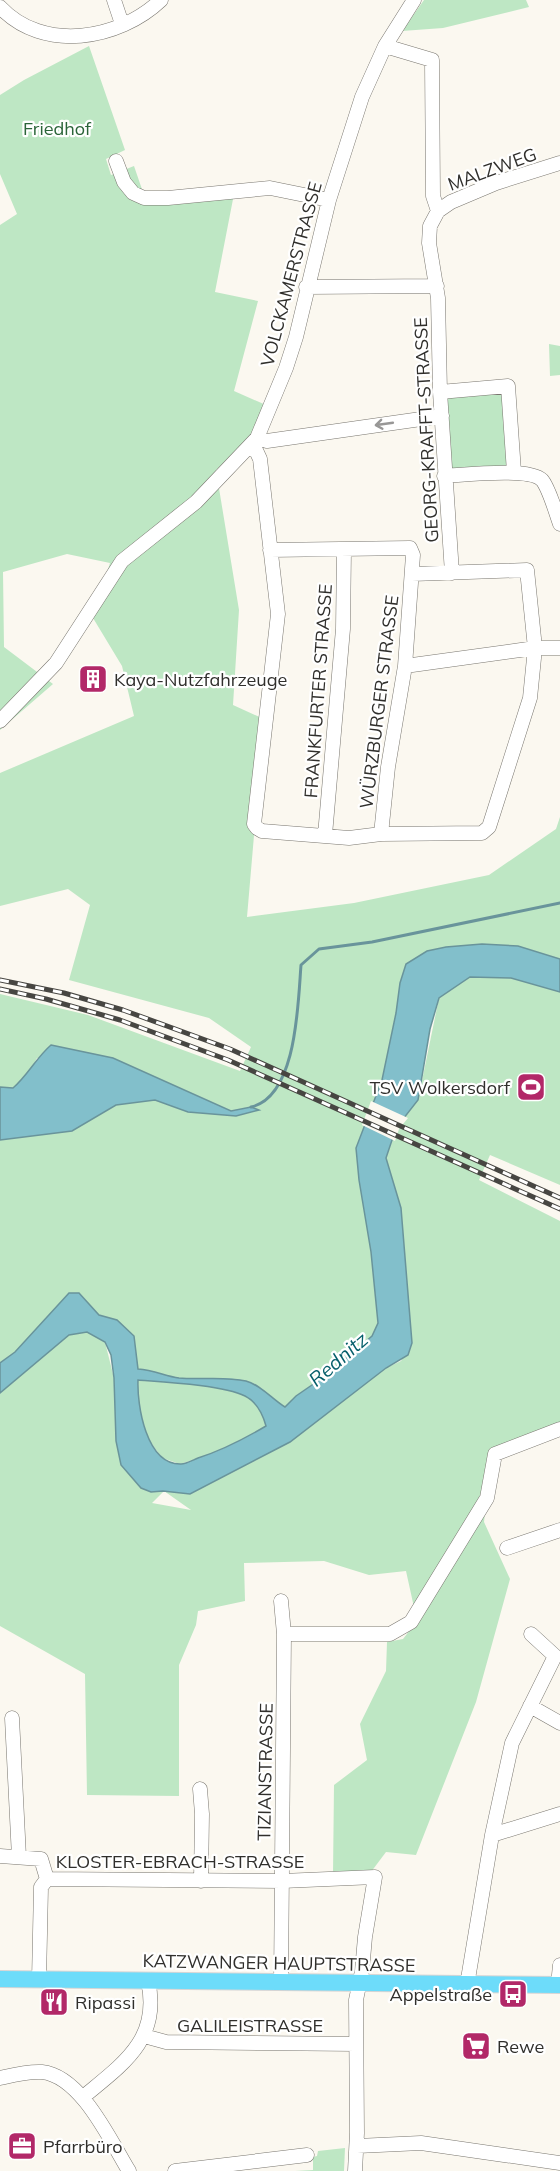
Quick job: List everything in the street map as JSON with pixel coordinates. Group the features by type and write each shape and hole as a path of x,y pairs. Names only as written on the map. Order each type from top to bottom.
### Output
{"main road":[{"name":"KATZWANGER HAUPTSTRASSE","path":"0,1979 559,1985"}],"street":[{"path":"114,0 122,24"},
{"path":"0,7 10,18 36,32 82,37 147,13 161,0"},
{"name":"VOLCKAMERSTRASSE","path":"0,721 56,663 122,561 196,502 255,441 289,358 328,200 362,97 385,46 414,0"},
{"path":"385,46 432,60 433,196 438,211"},
{"path":"116,161 124,182 133,193 144,198 168,198 270,188 328,200"},
{"name":"MALZWEG","path":"438,211 451,202 496,183 560,163"},
{"name":"GEORG-KRAFFT-STRASSE","path":"438,211 430,226 429,243 437,286 444,476 452,573"},
{"path":"306,287 437,286"},
{"path":"440,392 508,386 514,472"},
{"path":"412,574 527,570 535,648 530,698 489,827 482,833 381,834 349,838 262,831 256,828 254,824 278,614 260,459 255,441 442,416"},
{"path":"444,476 514,472 534,475 543,481 560,524"},
{"name":"WÜRZBURGER STRASSE","path":"344,550 410,549 413,555 405,666 388,767 381,834"},
{"path":"270,550 344,550"},
{"name":"FRANKFURTER STRASSE","path":"325,835 342,639 344,550"},
{"path":"405,666 535,648 560,648"},
{"path":"284,1634 390,1634 411,1622 487,1498 495,1454 560,1429"},
{"path":"507,1548 560,1530"},
{"name":"TIZIANSTRASSE","path":"281,1601 284,1634 281,1983"},
{"path":"466,1985 492,1835 512,1743 555,1656 531,1634"},
{"path":"530,1706 560,1723"},
{"path":"12,1718 19,1857"},
{"path":"200,1789 201,1881"},
{"path":"492,1835 560,1814"},
{"name":"KLOSTER-EBRACH-STRASSE","path":"0,1856 40,1859 47,1879 282,1881 375,1877 359,1983"},
{"path":"39,1980 41,1887 47,1879"},
{"name":"KATZWANGER HAUPTSTRASSE","path":"559,1985 560,1965"},
{"name":"GALILEISTRASSE","path":"83,2097 126,2061 144,2036 151,2016 148,1981"},
{"path":"355,2171 357,2146 356,2006 359,1983"},
{"name":"GALILEISTRASSE","path":"144,2036 166,2042 356,2043"},
{"path":"0,2078 28,2072 49,2073 67,2081 83,2097 129,2171"},
{"path":"357,2146 412,2143 542,2166 560,2163"},
{"path":"175,2171 307,2155"}],"green space":[{"path":"424,0 526,0 529,7 443,28 402,31"},
{"name":"Friedhof","path":"89,46 125,150 106,159 111,175 134,166 146,201 234,194 215,292 258,301 234,391 266,405 250,438 216,470 239,610 233,705 264,719 247,917 354,903 489,875 556,829 560,817 560,959 518,946 406,964 382,1080 356,1148 371,1252 378,1323 372,1336 325,1376 296,1396 268,1425 224,1450 180,1464 162,1458 146,1436 137,1396 99,1315 79,1293 0,1363 0,1140 72,1131 116,1105 155,1100 188,1112 236,1116 258,1110 250,1107 231,1111 113,1058 37,1058 28,1075 13,1088 0,1087 0,994 88,1015 240,1071 251,1047 209,1018 69,980 90,905 68,889 0,906 0,773 134,716 122,666 93,618 110,563 67,554 3,572 4,647 53,684 0,730 0,225 17,214 0,174 0,95"},
{"path":"549,344 560,346 560,375 550,376"},
{"path":"507,391 513,468 447,472 443,395"},
{"path":"470,977 511,978 560,992 560,1185 490,1155 479,1180 560,1221 560,1425 492,1449 484,1522 510,1579 476,1702 416,1855 386,1852 371,1872 333,1874 334,1785 367,1760 360,1724 386,1671 387,1642 403,1639 417,1621 406,1571 369,1575 324,1561 244,1563 245,1601 198,1611 196,1625 179,1665 179,1796 87,1795 85,1674 0,1626 0,1393 69,1335 87,1332 105,1342 114,1378 116,1441 121,1465 141,1488 190,1494 236,1469 386,1368 401,1361 412,1343 401,1208 386,1158 396,1128 418,1100 439,998","holes":["164,1491 191,1510 152,1503"]},
{"path":"345,2148 344,2171 295,2171 313,2170 313,2157 317,2156 318,2151"}],"water":[{"path":"482,944 518,946 560,959 560,992 511,978 470,977 439,998 430,1029 418,1100 396,1128 386,1158 401,1208 412,1343 408,1355 386,1368 290,1442 190,1494 151,1492 141,1488 121,1465 116,1441 111,1355 105,1342 87,1332 69,1335 0,1393 0,1363 15,1352 69,1293 79,1293 99,1315 117,1320 134,1336 138,1369 179,1378 246,1381 262,1389 285,1407 372,1336 378,1323 371,1252 356,1148 382,1080 400,983 406,964 427,951","holes":["138,1380 177,1383 235,1392 253,1402 259,1409 266,1426 233,1444 187,1463 169,1462 159,1455 146,1432 139,1404"]},
{"path":"51,1045 113,1058 231,1111 251,1107 259,1110 236,1116 188,1112 155,1100 116,1105 72,1131 0,1140 0,1087 13,1088"}],"pier":[{"path":"371,1101 408,1118 399,1129 395,1141 362,1125"}],"waterway":[{"path":"251,1107 266,1100 278,1086 286,1068 296,1024 301,965 319,949 372,942 560,903"}],"railway":[{"path":"0,980 64,993 123,1010 230,1049 560,1198"},
{"path":"0,989 46,999 120,1020 228,1060 560,1209"}],"place":[{"name":"Kaya-Nutzfahrzeuge","path":"93,679"},
{"name":"TSV Wolkersdorf","path":"531,1087"},
{"name":"Appelstraße","path":"513,1994"},
{"name":"Ripassi","path":"54,2002"},
{"name":"Rewe","path":"476,2046"},
{"name":"Pfarrbüro","path":"22,2146"}],"water label":[{"name":"Rednitz","path":"338,1359"}]}
